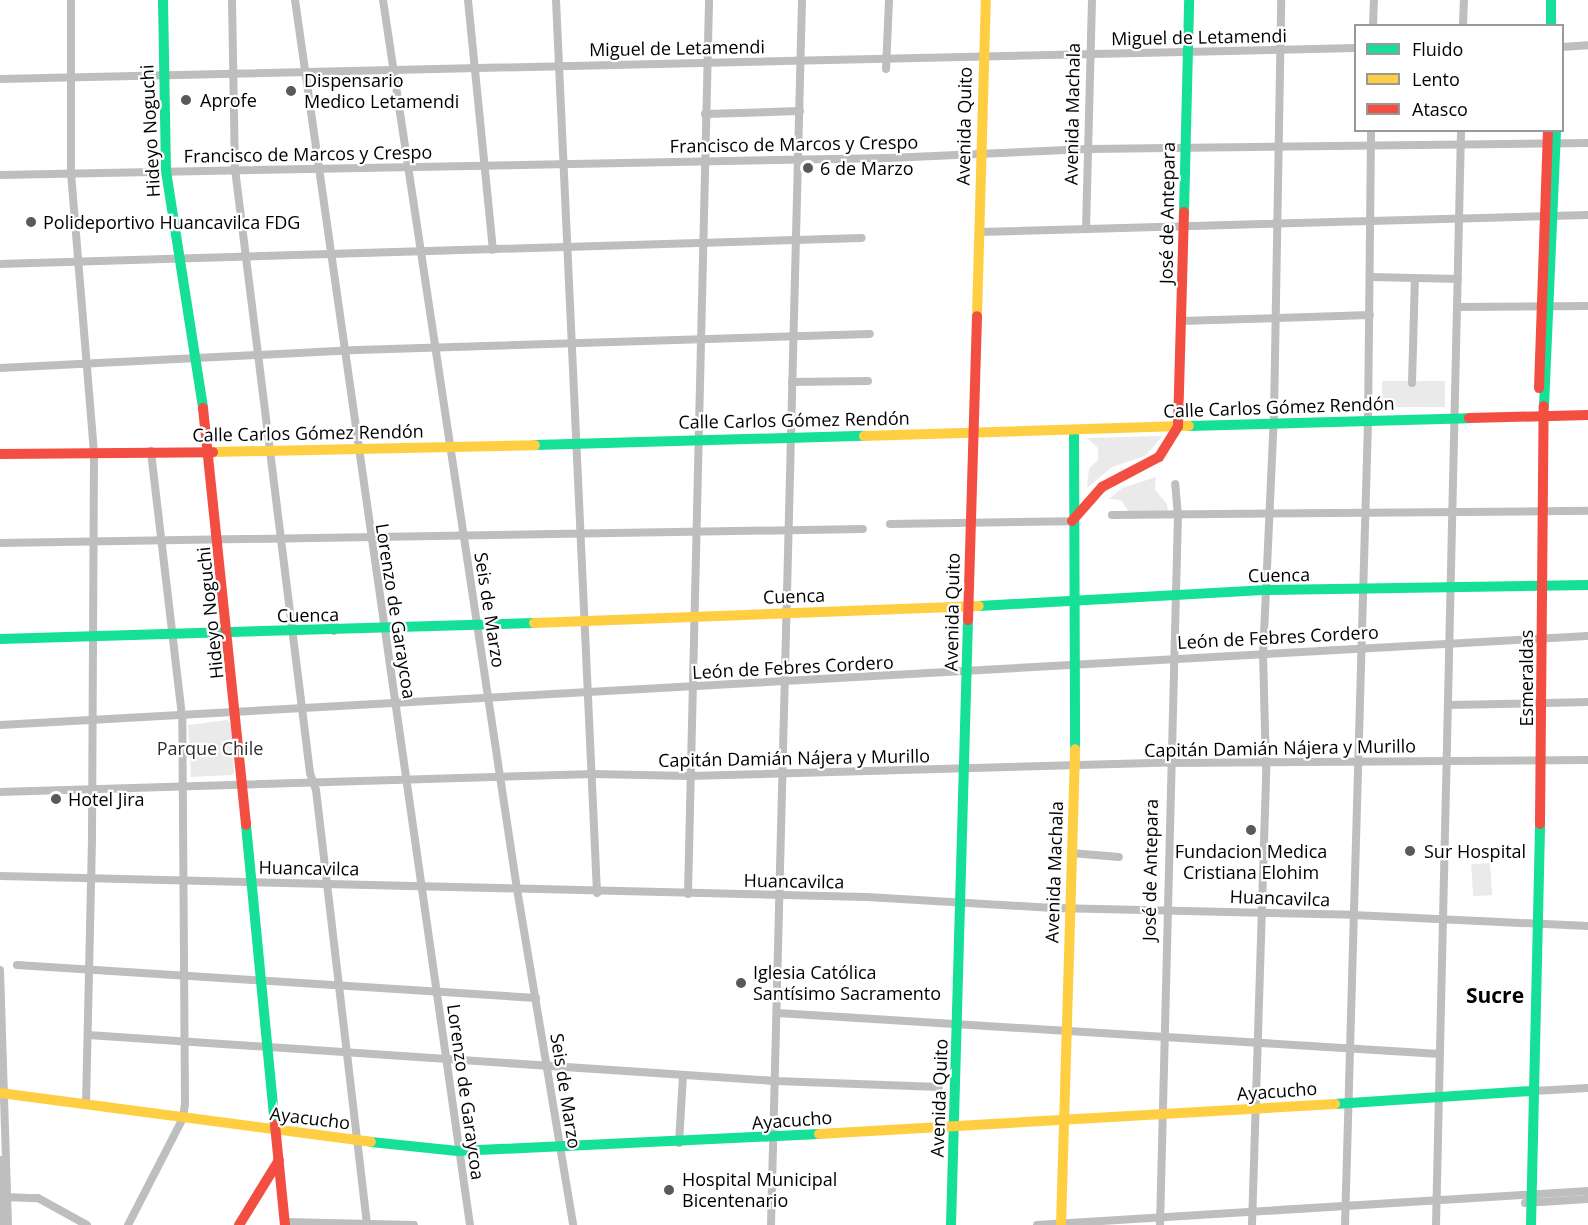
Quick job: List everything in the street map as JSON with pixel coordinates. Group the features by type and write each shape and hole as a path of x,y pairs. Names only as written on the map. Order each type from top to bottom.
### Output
{"main road":[{"name":"Hideyo Noguchi","path":"163,0 162,75 166,171 210,451 220,539 252,881 271,1048 285,1224"},
{"name":"Avenida Quito","path":"951,1225 979,232 981,57 986,0"},
{"name":"José de Antepara","path":"1178,426 1189,0"},
{"path":"1551,0 1551,24"},
{"path":"1558,0 1558,24"},
{"name":"Esmeraldas","path":"1549,132 1552,145"},
{"name":"Esmeraldas","path":"1525,1225 1528,1198 1540,704 1541,417 1552,145 1555,132"},
{"name":"Calle Carlos Gómez Rendón","path":"0,454 357,450 699,437 973,433 1274,422 1588,416"},
{"path":"1072,521 1102,488 1159,457 1178,426"},
{"name":"Avenida Machala","path":"1061,1224 1066,1121 1077,664 1072,521 1074,430"},
{"name":"Cuenca","path":"0,639 334,631 1074,603 1268,590 1362,591 1588,585"},
{"name":"Ayacucho","path":"0,1093 278,1132 458,1151 679,1143 954,1128 1530,1091"},
{"path":"239,1225 279,1160"},
{"name":"Esmeraldas","path":"1528,1198 1531,1225"}],"street":[{"path":"70,0 71,173 89,363 94,452 93,720 86,1105"},
{"path":"232,0 235,170 268,450 282,538 325,883 349,1053 367,1225"},
{"name":"Lorenzo de Garaycoa","path":"295,0 308,72 369,537 407,778 470,1225"},
{"name":"Seis de Marzo","path":"382,0 502,777 517,889 573,1225"},
{"path":"468,0 494,250"},
{"path":"556,0 597,893"},
{"path":"688,894 691,687 709,0"},
{"path":"771,1225 776,1081 781,774 789,612 788,529 794,241 802,0"},
{"path":"886,69 889,0"},
{"name":"Avenida Machala","path":"1086,229 1092,0"},
{"path":"1252,1225 1266,765 1263,656 1268,590 1268,516 1274,422 1275,222 1281,0"},
{"path":"1373,24 1374,0"},
{"path":"1463,24 1464,0"},
{"path":"1564,47 1588,45"},
{"name":"Miguel de Letamendi","path":"0,79 1354,48"},
{"path":"705,114 800,111"},
{"path":"1345,1225 1368,421 1371,132"},
{"path":"1436,1225 1450,705 1461,132"},
{"name":"Francisco de Marcos y Crespo","path":"0,175 704,161 1088,149 1588,143"},
{"path":"979,232 1588,215"},
{"path":"0,264 862,238"},
{"path":"1371,278 1458,279"},
{"path":"1412,383 1415,279"},
{"path":"1457,307 1588,306"},
{"path":"1181,321 1370,315"},
{"path":"0,368 344,351 870,334"},
{"path":"792,382 868,381"},
{"path":"128,1225 183,1118 186,1042 181,880 182,716 151,451"},
{"name":"José de Antepara","path":"1160,1221 1165,910 1178,516 1175,484"},
{"path":"1112,515 1364,516 1588,511"},
{"path":"890,524 1072,521"},
{"path":"0,543 863,529"},
{"path":"334,631 335,617"},
{"name":"León de Febres Cordero","path":"0,725 967,672 1174,657 1263,656 1361,648 1588,636"},
{"path":"1450,705 1588,702"},
{"name":"Capitán Damián Nájera y Murillo","path":"0,792 244,782 593,774 689,776 1169,763 1266,765 1588,759"},
{"path":"1071,853 1119,857"},
{"name":"Huancavilca","path":"0,876 778,896 1070,908 1353,915 1588,926"},
{"path":"17,965 536,998"},
{"path":"0,970 8,1225"},
{"path":"777,1013 1162,1034 1440,1053"},
{"path":"88,1035 683,1076 939,1087"},
{"path":"679,1143 683,1076"},
{"name":"Ayacucho","path":"1530,1091 1588,1088"},
{"path":"0,1160 2,1225"},
{"path":"1528,1198 1588,1191"},
{"path":"2,1197 38,1198 87,1225"},
{"path":"1037,1225 1160,1221 1252,1212 1437,1200 1588,1199"},
{"path":"285,1224 414,1225"}],"green space":[{"path":"1382,381 1445,381 1445,407 1382,407"},
{"path":"1163,436 1145,456 1112,467 1087,488 1089,468 1098,460 1098,448 1087,438"},
{"path":"1156,477 1155,490 1167,504 1168,512 1129,512 1121,500 1109,499 1122,488"},
{"name":"Parque Chile","path":"227,720 231,723 234,772 232,775 191,777 188,725"},
{"path":"1490,863 1492,895 1473,896 1471,864"}],"traffic: fast":[{"path":"163,0 166,171 203,408"},
{"path":"1184,212 1189,0"},
{"path":"1551,0 1551,24"},
{"path":"1544,406 1556,132"},
{"path":"1189,426 1469,418"},
{"path":"1074,430 1075,749"},
{"path":"535,445 864,436"},
{"path":"979,606 1268,590 1588,585"},
{"path":"951,1225 968,620"},
{"path":"0,639 534,623"},
{"path":"1531,1225 1540,824"},
{"path":"246,825 275,1125"},
{"path":"1335,1104 1533,1091"},
{"path":"371,1142 458,1151 819,1134"}],"traffic: slow":[{"path":"977,316 986,0"},
{"path":"864,436 1189,426"},
{"path":"213,452 535,445"},
{"path":"534,623 979,606"},
{"path":"1061,1225 1075,749"},
{"path":"0,1093 371,1142"},
{"path":"819,1134 1335,1104"}],"traffic: jam":[{"path":"1539,388 1548,132"},
{"path":"1072,521 1102,487 1159,457 1178,426 1184,212"},
{"path":"968,620 977,316"},
{"path":"1540,824 1544,406"},
{"path":"203,408 246,825"},
{"path":"1469,418 1588,415"},
{"path":"0,454 213,452"},
{"path":"275,1125 285,1225"},
{"path":"239,1225 279,1160"}],"place":[{"name":"Dispensario Medico Letamendi","path":"291,91"},
{"name":"Aprofe","path":"186,100"},
{"name":"6 de Marzo","path":"808,168"},
{"name":"Polideportivo Huancavilca FDG","path":"31,222"},
{"name":"Hotel Jira","path":"56,799"},
{"name":"Fundacion Medica Cristiana Elohim","path":"1251,830"},
{"name":"Sur Hospital","path":"1410,851"},
{"name":"Iglesia Católica Santísimo Sacramento","path":"741,983"},
{"name":"Hospital Municipal Bicentenario","path":"669,1190"}],"district":[{"name":"Sucre","path":"1495,995"}]}
